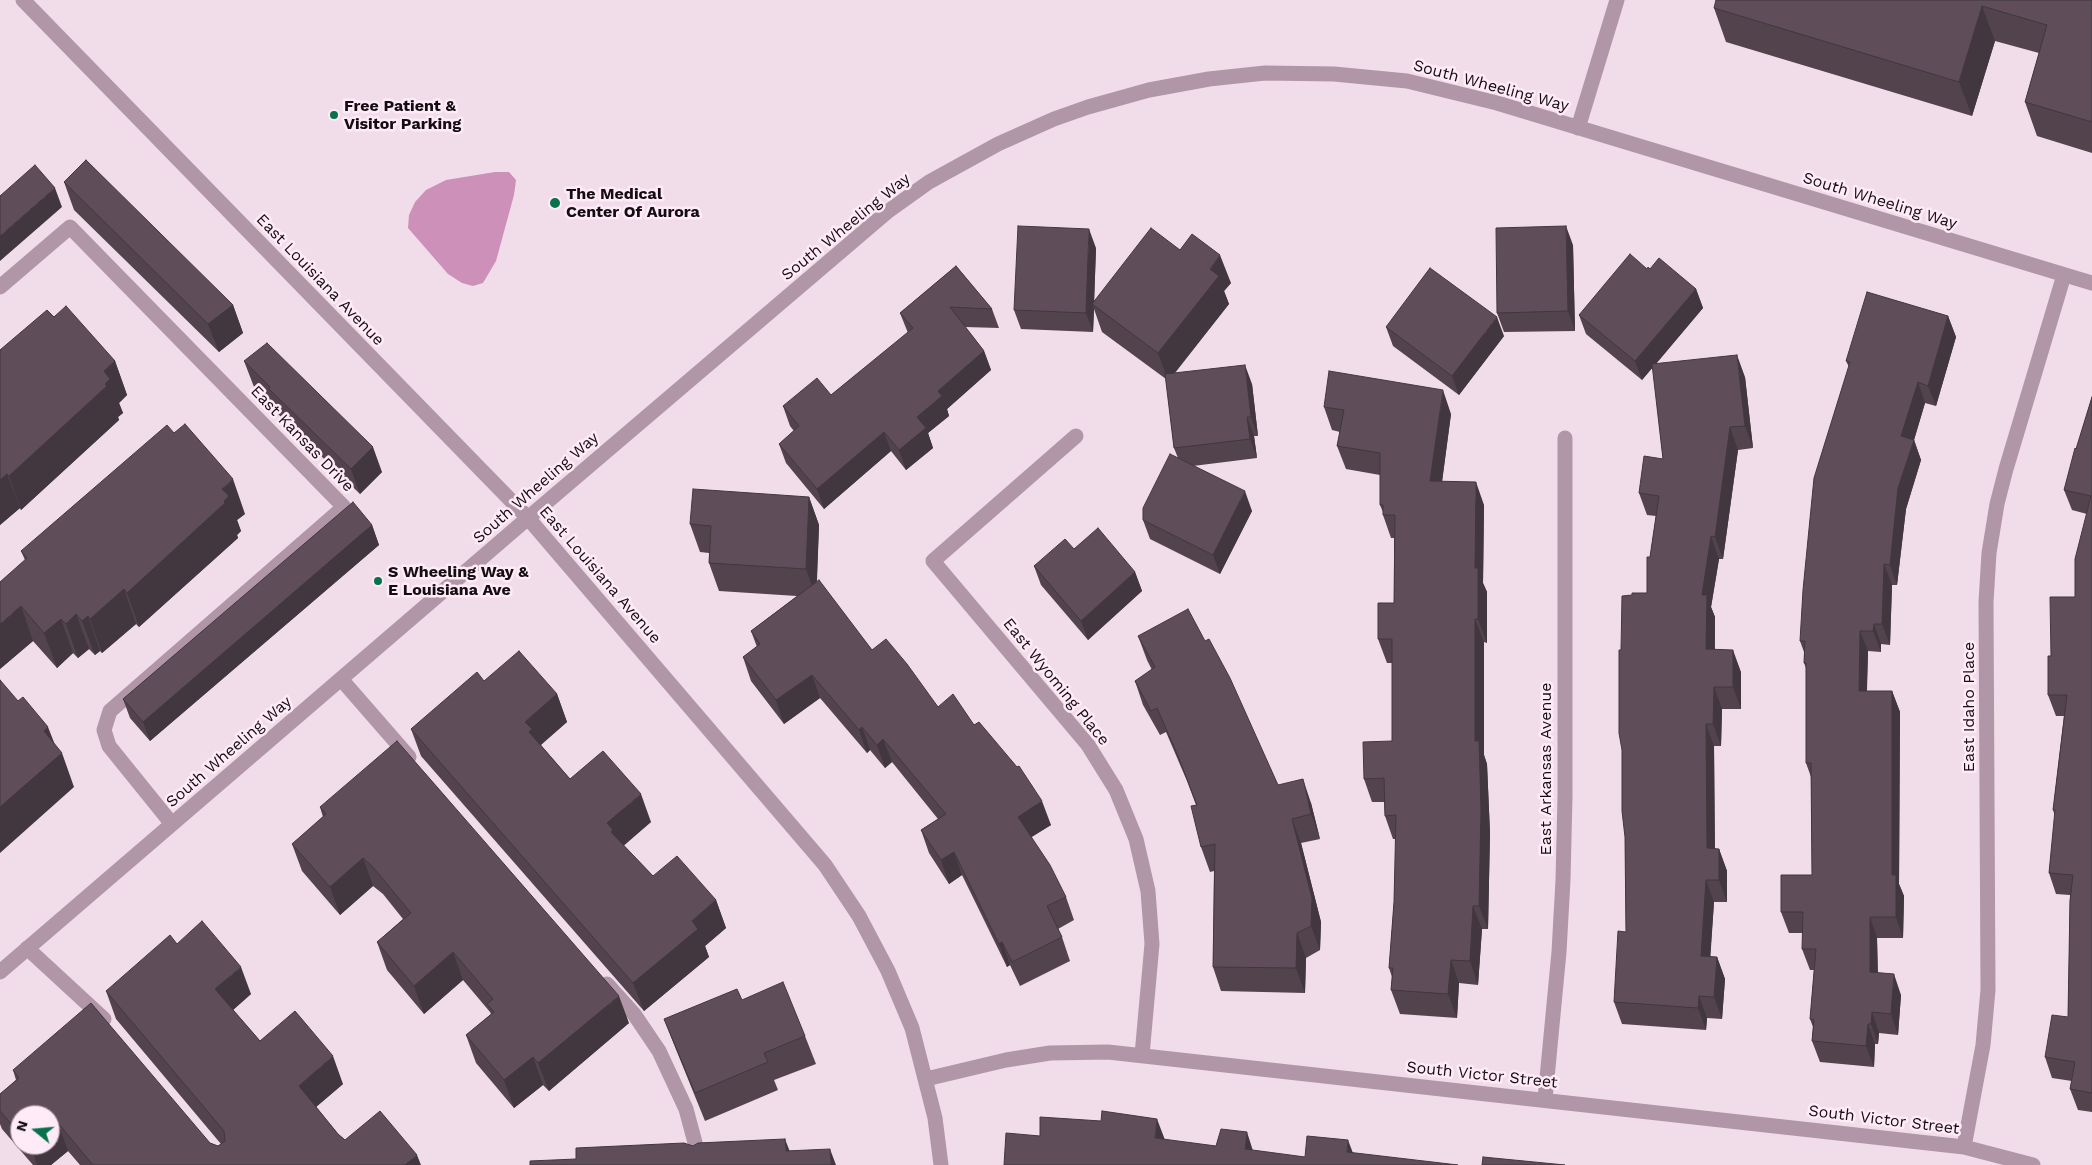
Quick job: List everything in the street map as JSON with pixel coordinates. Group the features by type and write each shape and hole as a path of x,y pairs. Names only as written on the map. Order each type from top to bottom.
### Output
{"street":[{"name":"East Louisiana Avenue","path":"23,0 528,518 825,865 859,916 888,971 912,1028 935,1118 941,1165"},
{"path":"1578,128 1618,0"},
{"name":"South Wheeling Way","path":"0,972 887,212 954,167 998,144 1054,119 1088,107 1149,90 1223,77 1265,73 1372,77 1424,85 1496,103 2092,283"},
{"name":"East Kansas Drive","path":"0,286 70,227 344,507 110,711 104,730 109,746 172,824"},
{"name":"East Idaho Place","path":"1964,1147 1983,1045 1988,990 1986,602 1989,553 1997,504 2006,469 2064,275"},
{"name":"East Wyoming Place","path":"1076,436 933,561 1088,745 1116,790 1136,839 1148,891 1152,944 1142,1055"},
{"name":"East Arkansas Avenue","path":"1544,1099 1559,952 1563,880 1565,796 1565,438"},
{"path":"341,679 418,767"},
{"path":"27,948 98,1012 110,1027"},
{"path":"595,970 634,1014 659,1051 686,1109 701,1165"},
{"name":"South Victor Street","path":"926,1078 1006,1060 1050,1053 1108,1052 1964,1147 2033,1165"}],"shaded area":[{"path":"495,172 509,172 516,180 514,195 496,261 483,283 473,286 462,283 448,274 408,228 409,215 415,202 426,190 446,180"}],"building":[{"path":"1716,0 2092,0 2092,122 2025,102 2047,25 1982,6 1959,82 1714,8"},
{"path":"86,160 233,305 208,324 64,182"},
{"path":"35,165 55,188 0,236 0,196"},
{"path":"1018,226 1089,229 1086,313 1014,310"},
{"path":"1566,226 1568,311 1497,313 1496,228"},
{"path":"1151,228 1180,250 1192,234 1220,255 1210,269 1219,276 1158,353 1092,304"},
{"path":"1630,254 1647,269 1648,267 1650,269 1659,258 1696,289 1635,361 1579,315"},
{"path":"956,266 992,309 950,307 984,351 938,391 942,396 917,417 926,428 899,450 884,432 817,489 779,444 799,426 783,406 817,378 831,395 913,328 900,313"},
{"path":"1430,268 1497,317 1452,376 1386,327"},
{"path":"1867,292 1948,316 1928,386 1918,382 1901,436 1914,440 1898,488 1890,565 1884,564 1882,624 1874,624 1873,631 1860,631 1859,691 1892,691 1892,875 1896,875 1896,917 1870,917 1870,972 1894,974 1891,1014 1872,1012 1871,1024 1868,1024 1866,1046 1812,1041 1814,1020 1810,1019 1816,949 1802,949 1803,912 1781,912 1781,875 1812,875 1811,763 1806,763 1805,641 1800,641 1803,590 1814,478 1850,362 1846,361"},
{"path":"66,306 115,361 104,371 110,379 105,384 107,386 9,476 7,474 0,480 0,350 47,310 54,317"},
{"path":"267,343 373,447 351,469 269,389 270,387 244,361"},
{"path":"1737,355 1745,426 1730,427 1715,537 1711,536 1702,595 1707,595 1706,649 1733,650 1733,687 1714,687 1713,724 1706,724 1707,848 1719,849 1719,880 1706,880 1701,956 1717,957 1714,997 1699,996 1698,1008 1614,1002 1618,931 1626,932 1622,750 1619,733 1619,650 1621,650 1622,596 1632,595 1632,593 1647,593 1647,557 1650,557 1659,496 1639,493 1644,456 1663,459 1652,364"},
{"path":"1245,365 1251,417 1247,417 1250,439 1174,448 1165,374"},
{"path":"1329,371 1443,390 1430,481 1476,482 1475,568 1478,568 1478,619 1475,619 1475,741 1479,741 1481,810 1479,906 1473,906 1470,961 1451,960 1448,994 1391,990 1393,968 1389,968 1394,902 1396,815 1385,816 1384,778 1364,779 1363,742 1392,741 1392,639 1378,639 1378,603 1394,603 1395,515 1383,515 1383,505 1380,505 1380,453 1337,446 1344,410 1324,407"},
{"path":"2092,397 2092,1093 2070,1089 2075,1062 2045,1057 2052,1015 2068,1017 2070,901 2073,875 2049,873 2055,810 2053,810 2067,695 2048,695 2048,656 2051,656 2050,597 2075,597 2075,559 2091,496 2064,490 2075,448"},
{"path":"185,424 233,479 222,489 229,496 224,501 225,503 127,593 124,589 90,619 88,616 82,621 76,614 66,624 61,619 44,633 21,606 0,624 0,582 27,558 21,551 167,425 174,433"},
{"path":"1170,454 1245,491 1213,555 1143,520 1143,508"},
{"path":"693,489 809,497 806,569 709,563 711,526 690,524"},
{"path":"353,502 372,525 143,722 123,699"},
{"path":"1098,528 1135,572 1081,621 1034,566 1065,539 1074,549"},
{"path":"819,580 872,650 886,639 938,707 953,694 974,725 979,722 1017,767 1019,766 1042,801 1018,817 1050,865 1066,897 1047,906 1062,937 1012,962 1002,942 999,944 954,852 941,860 921,830 946,814 883,739 877,745 862,727 859,730 812,675 776,700 743,657 760,644 751,631"},
{"path":"1188,609 1205,641 1209,639 1230,678 1278,785 1303,779 1311,814 1292,819 1312,898 1311,926 1297,933 1296,968 1213,967 1215,844 1201,847 1191,806 1197,805 1178,756 1157,708 1151,711 1135,681 1155,667 1138,636"},
{"path":"519,651 557,694 525,722 532,729 529,732 570,779 603,751 641,794 607,823 613,830 611,832 653,876 677,856 716,900 692,921 698,929 633,983 411,729 477,672 484,681"},
{"path":"0,680 18,701 23,697 48,727 44,731 62,753 0,807"},
{"path":"397,741 619,996 538,1063 533,1057 504,1080 466,1035 494,1012 487,1004 493,999 453,952 414,986 377,942 411,913 373,867 363,858 330,887 292,844 326,814 320,807"},
{"path":"202,921 241,967 215,989 260,1041 295,1011 333,1056 299,1086 338,1134 345,1140 380,1111 417,1155 405,1165 93,1165 60,1125 60,1105 10,1105 10,1122 0,1111 0,1094 19,1078 13,1070 91,1003 210,1143 218,1146 225,1141 224,1131 106,991 170,935 177,944"},
{"path":"783,982 805,1036 764,1053 768,1062 695,1093 664,1019 737,989 742,1000"},
{"path":"1102,1111 1157,1119 1155,1138 1216,1146 1221,1129 1247,1132 1245,1149 1305,1157 1307,1136 1348,1140 1347,1152 1458,1165 1004,1165 1006,1133 1040,1136 1040,1117 1101,1121"},
{"path":"785,1139 786,1151 830,1149 831,1165 530,1165 530,1161 576,1159 576,1148 684,1143 693,1146 698,1143"},
{"path":"1483,1157 1565,1165 1482,1165"}],"place":[{"name":"Free Patient & Visitor Parking","path":"334,115"},
{"name":"The Medical Center Of Aurora","path":"555,203"},
{"name":"S Wheeling Way & E Louisiana Ave","path":"378,581"}]}
